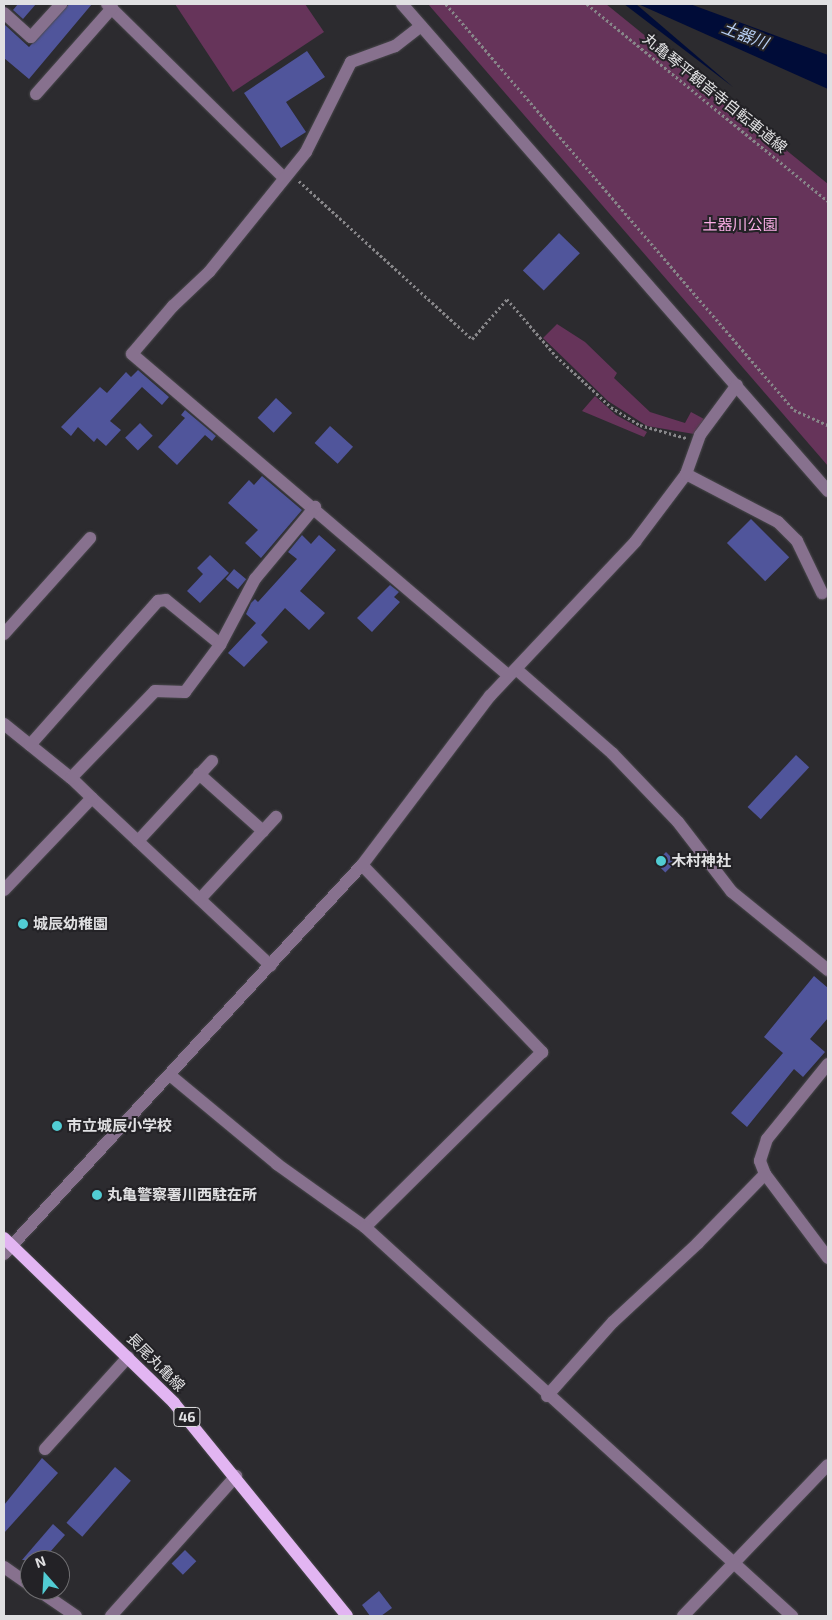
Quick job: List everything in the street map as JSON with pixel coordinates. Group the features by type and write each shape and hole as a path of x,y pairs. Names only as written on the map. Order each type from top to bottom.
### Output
{"main road":[{"name":"長尾丸亀線","path":"6,1246 128,1357 193,1424 347,1616"}],"street":[{"path":"4,13 31,37 61,4"},
{"path":"402,4 828,491"},
{"path":"36,94 110,6 283,177"},
{"path":"421,26 395,46 351,62 306,152 283,177 209,272 173,306 132,354 512,672 612,753 678,822 732,892 828,970"},
{"path":"6,1246 170,1076 362,865 512,672 635,542 686,474 697,440 737,385"},
{"path":"686,474 778,522 796,541 822,593"},
{"path":"71,778 155,691 185,692 220,644 255,579 315,507"},
{"path":"4,634 90,538"},
{"path":"30,745 158,600 166,600 220,644"},
{"path":"4,724 71,778 271,966"},
{"path":"138,841 212,761"},
{"path":"199,774 263,831"},
{"path":"4,890 92,798"},
{"path":"200,899 276,817"},
{"path":"362,865 542,1052 365,1227"},
{"path":"828,1064 766,1139 760,1161 765,1174 828,1258"},
{"path":"170,1076 277,1164 365,1227 547,1396 792,1616"},
{"path":"547,1396 613,1322 698,1243 765,1174"},
{"path":"45,1449 128,1357"},
{"path":"683,1616 828,1465"},
{"path":"111,1616 236,1476"},
{"path":"4,1566 20,1578"},
{"path":"53,1600 76,1616"}],"path":[{"path":"446,4 794,410 828,425"},
{"name":"丸亀琴平観音寺自転車道線","path":"587,4 828,201"},
{"path":"283,177 294,177 308,189 472,339 507,300 556,356 611,407 640,425 697,440"}],"green space":[{"path":"175,4 305,4 324,32 233,92"},
{"name":"土器川公園","path":"428,4 606,4 828,184 828,466"},
{"path":"557,324 585,342 617,373 614,378 650,412 685,423 691,412 704,419 694,434 647,426 608,401 543,338"},
{"path":"595,396 616,415 647,432 644,437 582,411"}],"water":[{"path":"624,4 636,4 733,87"},
{"name":"土器川","path":"638,4 690,4 828,55 828,89"}],"building":[{"path":"18,4 36,4 23,19 13,10"},
{"path":"69,4 92,4 29,79 4,58 4,24 29,47"},
{"path":"307,51 325,77 286,102 306,132 281,148 244,93"},
{"path":"559,233 580,253 544,291 523,270"},
{"path":"138,370 169,397 162,405 142,387 110,421 121,430 106,446 97,438 94,442 78,427 71,436 61,427 100,387 107,393 126,372 131,377"},
{"path":"276,398 292,413 274,433 258,418"},
{"path":"185,410 216,436 212,441 205,435 177,465 158,447 185,418 181,415"},
{"path":"140,423 153,436 138,451 125,438"},
{"path":"330,426 353,447 338,464 315,443"},
{"path":"262,476 302,510 261,558 245,543 258,530 228,503 249,480 254,485"},
{"path":"751,519 789,557 765,581 727,543"},
{"path":"302,535 311,544 319,535 336,550 300,591 325,613 309,630 285,608 261,635 268,642 244,667 228,653 256,623 246,614 251,603 255,599 258,602 297,559 288,552"},
{"path":"210,555 229,573 200,603 187,591 203,574 197,568"},
{"path":"234,569 246,579 238,589 226,579"},
{"path":"390,585 399,592 394,597 400,602 372,632 357,618"},
{"path":"796,755 809,767 761,819 748,807"},
{"path":"666,852 676,862 665,873 655,863"},
{"path":"814,976 828,988 828,1018 810,1039 825,1052 803,1077 794,1069 747,1127 731,1113 783,1053 764,1037"},
{"path":"42,1458 58,1473 4,1533 4,1505"},
{"path":"115,1467 131,1481 82,1537 66,1523"},
{"path":"53,1524 65,1535 52,1550 31,1550"},
{"path":"185,1550 196,1561 183,1575 172,1563"},
{"path":"379,1591 392,1608 381,1616 370,1616 362,1605"}],"place":[{"name":"木村神社","path":"661,861"},
{"name":"城辰幼稚園","path":"23,924"},
{"name":"市立城辰小学校","path":"57,1126"},
{"name":"丸亀警察署川西駐在所","path":"97,1195"}]}
